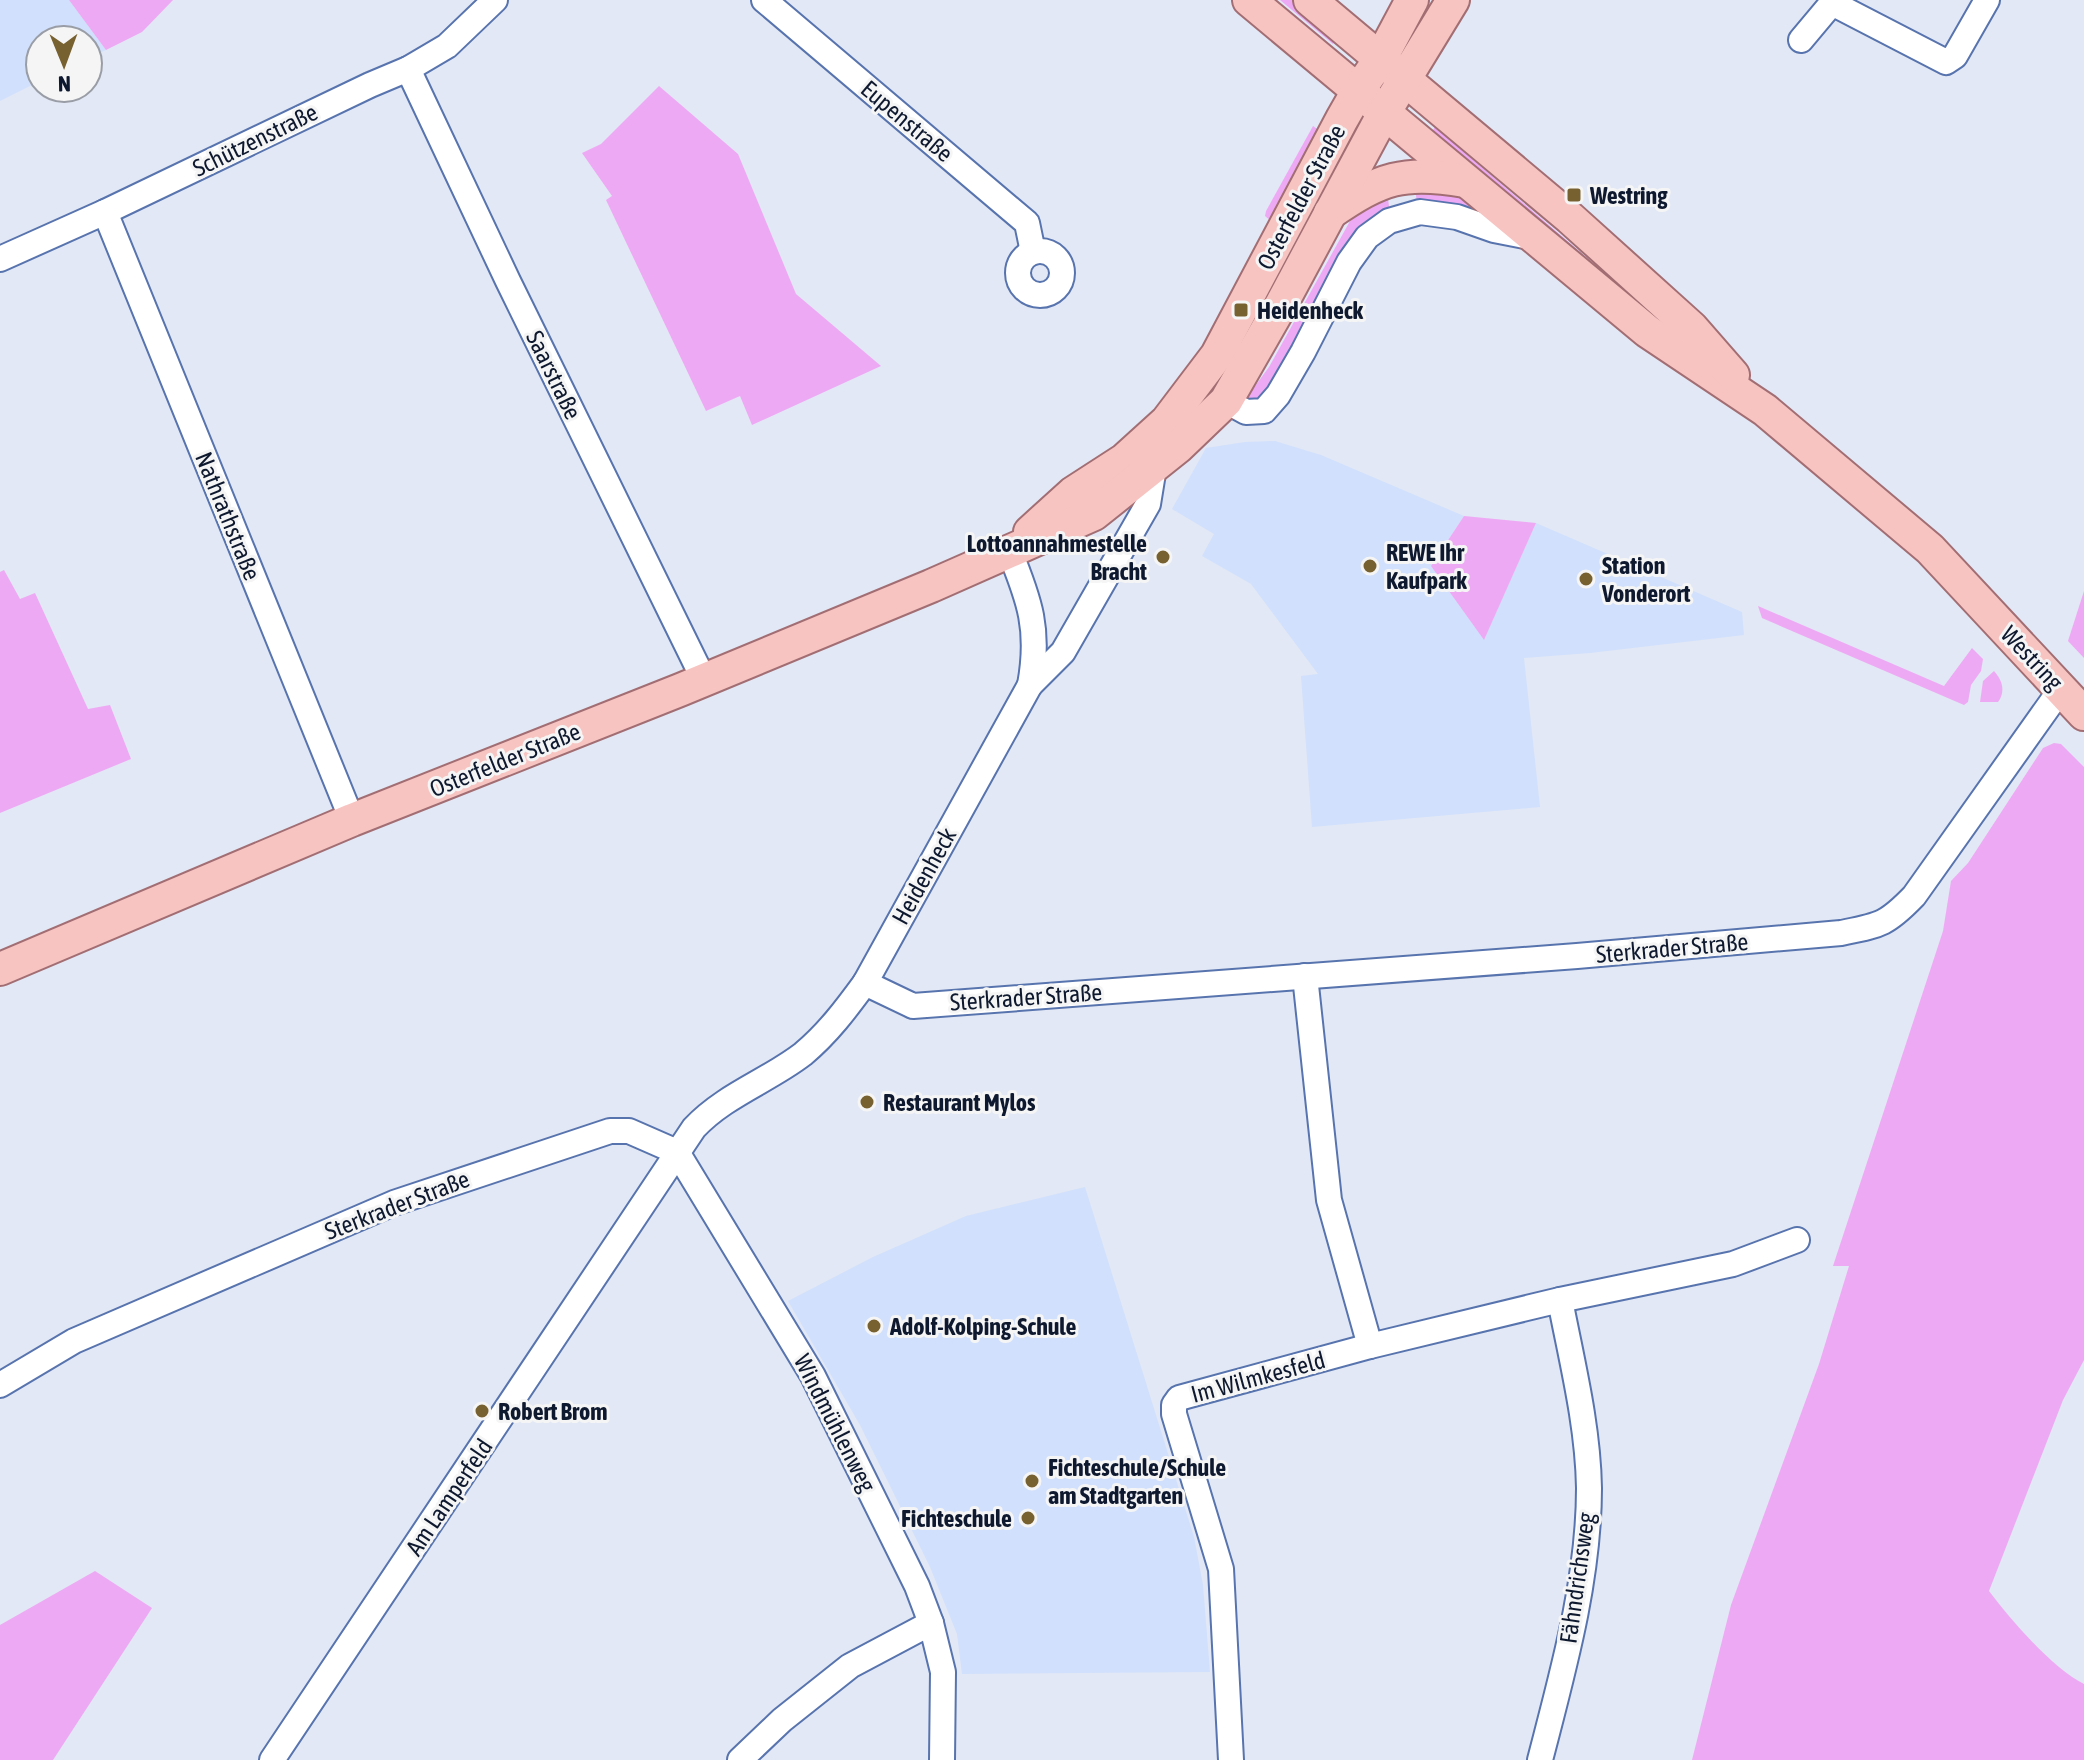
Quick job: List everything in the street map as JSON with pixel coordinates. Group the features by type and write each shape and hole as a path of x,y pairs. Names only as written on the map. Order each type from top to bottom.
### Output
{"main road":[{"name":"Westring","path":"1249,0 1647,331 1765,410 1930,549 2074,703"},
{"name":"Westring","path":"1310,0 1556,205 1692,328 1765,410"},
{"name":"Osterfelder Straße","path":"1009,550 1073,493 1124,460 1167,421 1217,355 1358,91 1381,58 1412,0"},
{"name":"Osterfelder Straße","path":"0,969 352,820 931,586 1094,514 1178,447 1226,401 1384,113 1453,0"},
{"path":"1328,215 1355,196 1398,177 1429,174 1465,181"}],"street":[{"name":"Schützenstraße","path":"0,259 408,69 447,46 495,0"},
{"name":"Eupenstraße","path":"764,0 1027,223 1033,252"},
{"path":"1801,40 1832,3 1946,62 1955,56 1987,0"},
{"name":"Saarstraße","path":"408,69 508,281 704,680"},
{"name":"Nathrathstraße","path":"105,212 352,820"},
{"path":"1226,401 1246,412 1264,411 1278,395 1303,352 1349,262 1367,237 1389,221 1420,212 1457,217 1494,230 1535,238"},
{"name":"Heidenheck","path":"865,983 1030,685 1063,652 1148,504 1154,467"},
{"name":"Heidenheck","path":"1009,550 1023,584 1035,630 1036,654 1030,685"},
{"name":"Sterkrader Straße","path":"865,983 913,1006 1826,935 1873,926 1893,919 1914,896 2074,703"},
{"path":"1305,976 1329,1200 1370,1346"},
{"path":"677,1152 710,1111 801,1055 836,1024 865,983"},
{"name":"Sterkrader Straße","path":"0,1385 74,1341 394,1203 610,1131 629,1131 677,1152"},
{"name":"Windmühlenweg","path":"677,1152 813,1376 917,1586 931,1623 943,1672 942,1760"},
{"name":"Am Lamperfeld","path":"272,1760 677,1152"},
{"name":"Im Wilmkesfeld","path":"1231,1760 1221,1569 1174,1405 1179,1398 1370,1346 1560,1300 1733,1264 1797,1240"},
{"name":"Fähndrichsweg","path":"1540,1760 1567,1655 1585,1554 1589,1487 1584,1421 1560,1300"},
{"path":"740,1760 782,1720 850,1666 931,1623"}],"shaded area":[{"path":"0,0 69,0 87,24 24,24 24,89 0,101"},
{"path":"69,0 173,0 142,32 106,50 104,24 87,24"},
{"path":"1280,0 1293,0 1338,37 1333,44"},
{"path":"659,86 738,154 796,294 881,366 752,425 740,396 706,411 606,200 612,196 582,153 601,144"},
{"path":"1313,126 1323,133 1271,221 1265,216 1266,211"},
{"path":"1435,127 1650,312 1648,314 1429,136"},
{"path":"1415,185 1462,196 1495,221 1417,205"},
{"path":"1387,191 1390,214 1271,394 1254,402 1247,397 1269,367 1350,221"},
{"path":"1275,441 1321,455 1464,516 1431,566 1484,639 1536,523 1742,612 1744,635 1524,658 1540,807 1312,827 1301,676 1318,674 1251,584 1202,556 1214,534 1172,509 1206,448"},
{"path":"1464,516 1536,523 1484,640 1431,566"},
{"path":"4,570 20,599 35,593 88,709 110,705 131,759 0,813 0,572"},
{"path":"2084,591 2084,658 2068,641"},
{"path":"1758,606 1944,686 1972,648 1983,659 1981,671 1971,685 1968,702 1964,705 1762,618"},
{"path":"1994,671 2002,686 2002,694 1998,702 1980,702 1983,681"},
{"path":"2054,743 2061,744 2084,767 2084,1360 2063,1400 1989,1591 2046,1655 2084,1684 2084,1760 1692,1760 1731,1605 1819,1364 1849,1266 1833,1266 1943,931 1951,881 1968,863 2043,748"},
{"name":"Fichteschule/Schule am Stadtgarten","path":"1085,1187 1194,1537 1203,1585 1210,1672 962,1674 957,1634 930,1567 860,1425 788,1301 873,1257 966,1216"},
{"path":"95,1571 152,1608 53,1760 0,1760 0,1625"}],"place":[{"name":"Westring","path":"1574,195"},
{"name":"Heidenheck","path":"1241,310"},
{"name":"Lottoannahmestelle Bracht","path":"1163,557"},
{"name":"REWE Ihr Kaufpark","path":"1370,566"},
{"name":"Station Vonderort","path":"1586,579"},
{"name":"Restaurant Mylos","path":"867,1102"},
{"name":"Adolf-Kolping-Schule","path":"874,1326"},
{"name":"Robert Brom","path":"482,1411"},
{"name":"Fichteschule/Schule am Stadtgarten","path":"1032,1481"},
{"name":"Fichteschule","path":"1028,1518"}]}
